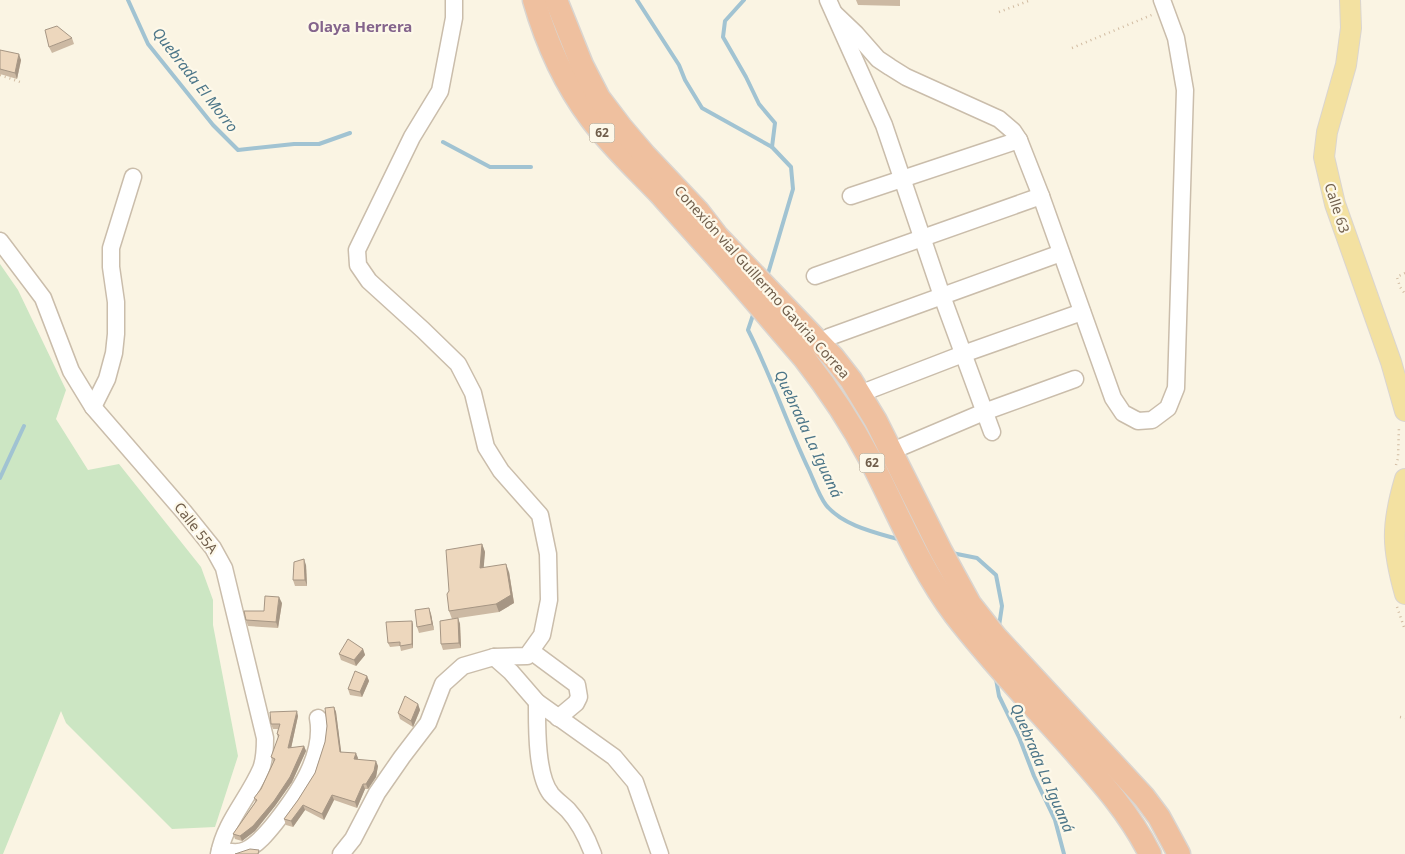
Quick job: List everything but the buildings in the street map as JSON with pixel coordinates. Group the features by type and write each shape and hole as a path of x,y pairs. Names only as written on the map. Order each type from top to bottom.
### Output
{"highway":[{"name":"Conexión vial Guillermo Gaviria Correa","path":"534,0 543,32 557,62 592,120 634,169 817,339 850,380 876,421 941,551 970,604 996,637 1030,688 1108,789 1138,831 1150,854"},
{"name":"Conexión vial Guillermo Gaviria Correa","path":"556,0 578,57 599,98 638,148 698,211 711,240"},
{"name":"Conexión vial Guillermo Gaviria Correa","path":"1030,688 1144,797 1179,854"}],"main road":[{"name":"Calle 63","path":"1350,0 1351,28 1346,65 1327,132 1324,157 1335,204 1391,362 1402,416"},
{"path":"1400,476 1394,528 1400,597"}],"street":[{"path":"341,854 353,839 377,793 428,723 443,684 463,666 494,657 527,656 542,635 550,600 548,554 540,515 501,472 486,447 473,393 458,364 424,330 369,281 358,266 357,250 412,137 440,91 454,18 454,0"},
{"path":"832,7 878,59 890,68 999,119 1010,127 1020,140 1113,398 1124,413 1138,421 1152,420 1168,408 1176,388 1185,90 1176,38 1164,4"},
{"path":"832,7 845,41 884,125 942,296 992,432"},
{"path":"852,196 1020,140"},
{"path":"93,407 107,380 114,353 116,302 111,267 112,248 133,177"},
{"path":"815,276 1041,196"},
{"name":"Calle 55A","path":"0,241 43,298 71,371 93,407 172,498 213,548 221,561 265,738 265,750 262,768 227,829 219,852"},
{"path":"829,337 1061,253"},
{"path":"867,391 963,354 1082,312"},
{"path":"899,448 984,412 1075,379"},
{"path":"530,651 577,685 579,697 576,703 558,718"},
{"path":"494,657 511,672 537,702 614,757 635,782 660,854"},
{"path":"537,702 536,730 542,772 550,793 568,810 584,832 593,854"},
{"path":"219,852 238,852 254,845 289,806 298,792 315,753 319,738 318,718"}],"path":[{"path":"999,12 1031,0"},
{"path":"1072,48 1164,4"},
{"path":"0,75 20,82"},
{"path":"1405,273 1397,277 1400,287 1405,294"},
{"path":"1400,476 1398,458 1402,416"},
{"path":"1400,597 1405,630"},
{"path":"1400,717 1405,718"}],"green space":[{"path":"0,264 18,290 66,390 56,419 88,470 119,464 201,567 213,600 213,625 238,756 215,827 172,829 66,723 61,711 3,854 0,854"}],"waterway":[{"name":"Quebrada El Morro","path":"128,0 148,44 213,125 238,150 294,144 319,144 350,133"},
{"name":"Quebrada La Iguaná","path":"637,0 679,65 685,80 702,108 772,147 791,167 793,189 767,277"},
{"path":"744,0 725,21 723,37 759,104 775,123 772,147"},
{"name":"Quebrada El Morro","path":"443,142 490,167 531,167"},
{"name":"Quebrada La Iguaná","path":"754,312 748,330 823,501 833,512 851,523 901,540"},
{"path":"0,478 24,426"},
{"name":"Quebrada La Iguaná","path":"952,553 977,558 996,575 1002,606 999,626"},
{"name":"Quebrada La Iguaná","path":"996,679 999,696 1055,820 1064,854"}],"district":[{"name":"Olaya Herrera","path":"360,27"}]}
